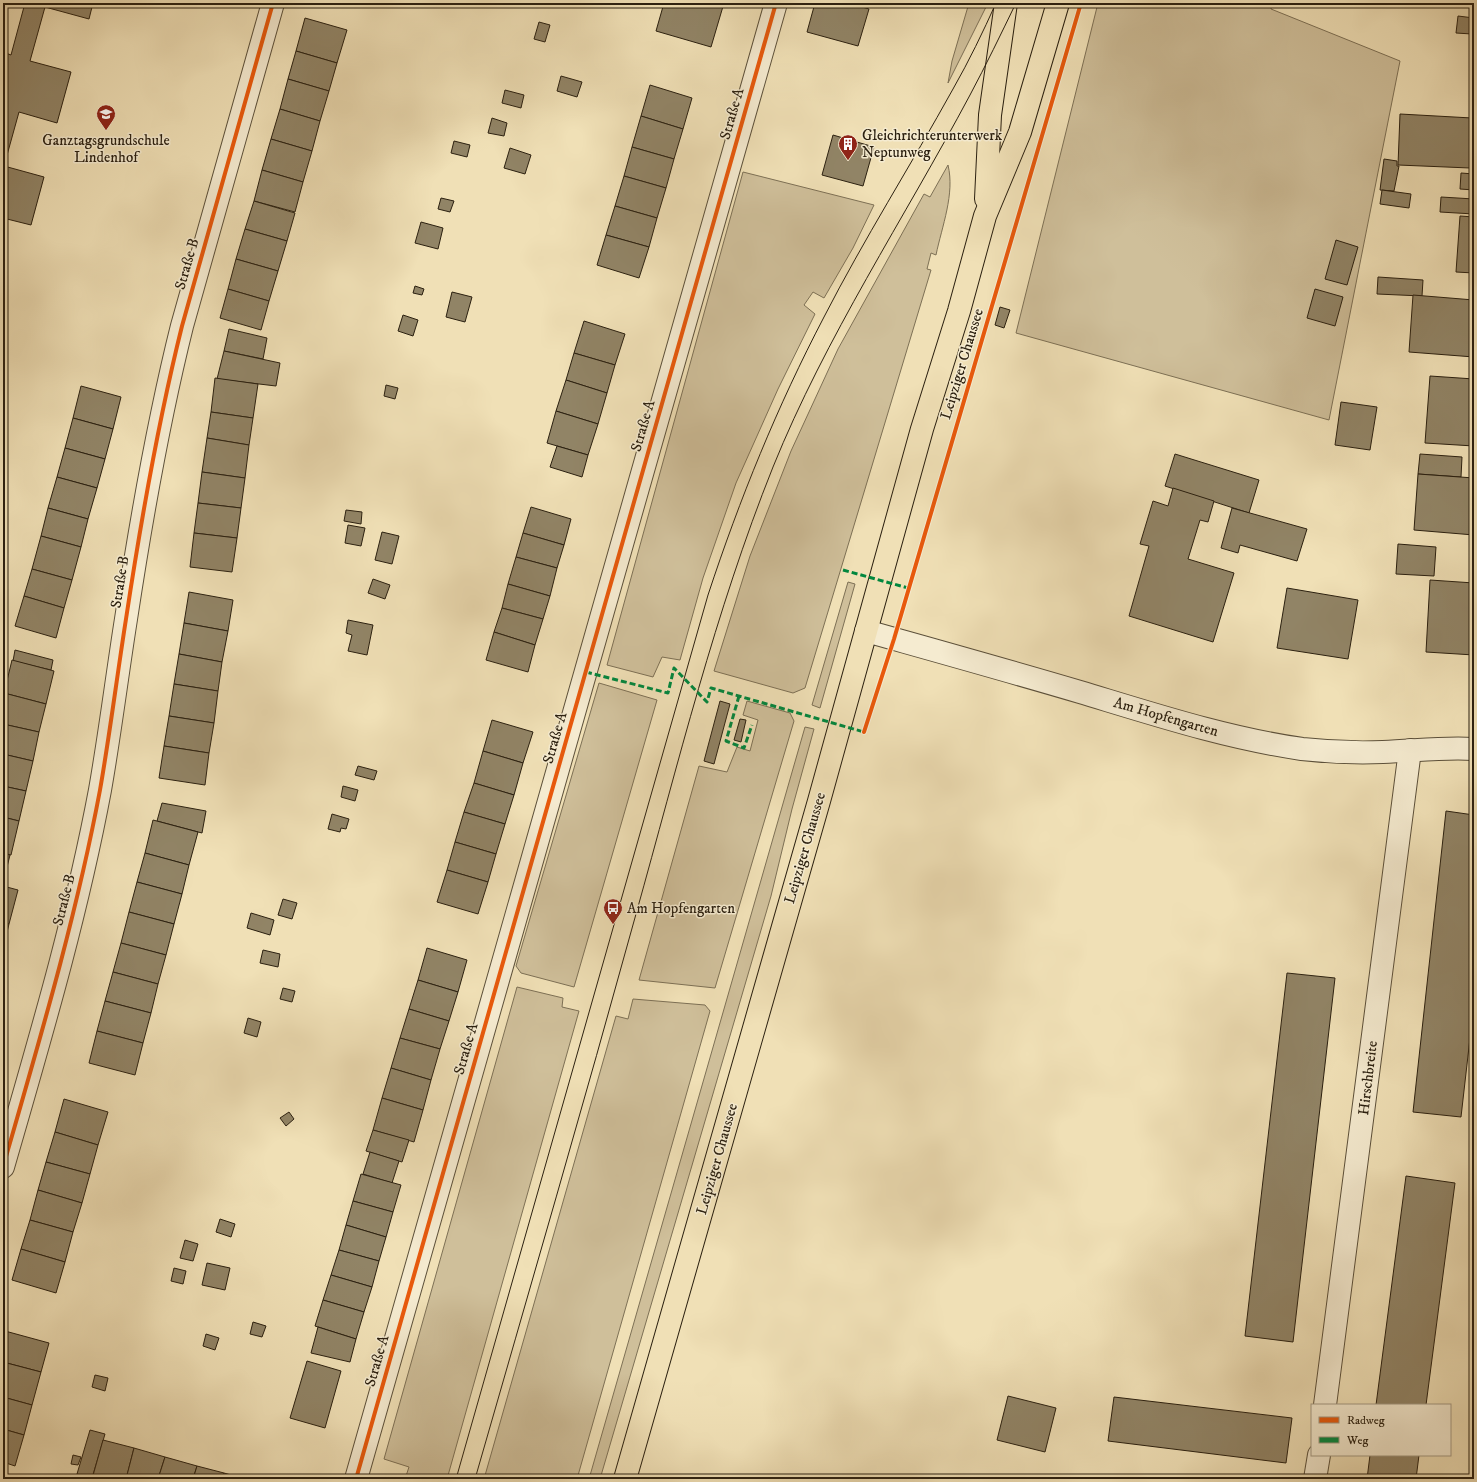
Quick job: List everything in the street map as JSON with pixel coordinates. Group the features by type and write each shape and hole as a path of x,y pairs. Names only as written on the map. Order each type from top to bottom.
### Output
{"main road":[{"name":"Leipziger Chaussee","path":"985,216 990,115 1006,3"},
{"name":"Leipziger Chaussee","path":"625,1479 812,824 920,436 985,216 1020,132 1058,3"}],"street":[{"name":"Straße B","path":"3,1167 47,1016 86,859 104,762 144,504 171,372 182,326 273,3"},
{"name":"Straße A","path":"356,1479 776,3"},
{"name":"Am Hopfengarten","path":"866,631 1204,729 1241,738 1301,749 1338,752 1365,753 1443,748 1474,749"},
{"name":"Hirschbreite","path":"1325,1404 1410,750"},
{"path":"1316,1479 1319,1456"}],"shaded area":[{"path":"969,3 988,3 948,83 952,61"},
{"path":"1098,3 1272,3 1271,9 1400,61 1329,420 1016,333"},
{"path":"948,165 950,176 949,199 936,255 931,253 927,269 931,270 805,688 793,693 714,671 750,556 791,451 838,349 924,194 930,197"},
{"path":"743,172 874,205 853,248 824,298 813,292 804,305 815,314 778,389 736,483 703,578 680,660 662,657 653,677 607,665"},
{"path":"848,582 855,584 820,708 812,705"},
{"path":"599,683 657,700 574,987 521,973 516,966"},
{"path":"747,701 790,713 794,721 715,988 639,980 699,766 727,772 737,747 750,751 758,720 743,715"},
{"path":"805,727 814,729 792,809 771,896 600,1479 589,1479"},
{"path":"517,987 563,998 562,1007 579,1011 447,1479 405,1479 409,1467 384,1459"},
{"path":"633,999 705,1005 710,1011 577,1479 484,1479 616,1016 628,1019"}],"building":[{"path":"25,3 93,3 89,19 45,7 30,61 71,72 57,123 19,112 4,166 44,177 31,225 3,218 3,52 11,55"},
{"path":"664,3 724,3 711,47 656,31"},
{"path":"815,3 849,3 869,9 858,46 807,32"},
{"path":"1458,16 1474,18 1474,32 1472,32 1472,34 1456,33"},
{"path":"305,18 347,30 337,63 296,51"},
{"path":"539,22 550,25 545,42 534,39"},
{"path":"1472,32 1474,32 1474,85 1472,85"},
{"path":"296,51 337,63 329,91 288,79"},
{"path":"561,76 582,82 577,97 557,91"},
{"path":"288,79 329,91 320,121 280,109"},
{"path":"650,85 692,98 683,129 641,116"},
{"path":"505,90 524,95 521,108 502,103"},
{"path":"280,109 320,121 312,151 271,139"},
{"path":"1400,114 1472,118 1470,168 1398,165"},
{"path":"641,116 683,129 674,159 632,147"},
{"path":"492,118 507,123 504,136 488,133"},
{"name":"Gleichrichterunterwerk Neptunweg","path":"833,135 874,147 863,186 822,175"},
{"path":"271,139 312,151 303,182 262,170"},
{"path":"454,141 470,145 467,157 451,153"},
{"path":"632,147 674,159 666,188 624,176"},
{"path":"510,148 531,155 525,174 504,168"},
{"path":"1384,159 1397,161 1397,166 1399,166 1394,191 1380,190"},
{"path":"262,170 303,182 295,212 254,201"},
{"path":"1461,173 1474,174 1474,190 1460,189"},
{"path":"624,176 666,188 657,218 615,206"},
{"path":"1382,190 1411,194 1409,208 1380,204"},
{"path":"1441,197 1474,199 1474,214 1440,212"},
{"path":"441,198 454,201 450,212 438,209"},
{"path":"254,201 295,213 287,241 245,229"},
{"path":"615,206 657,218 649,247 606,235"},
{"path":"1460,216 1474,217 1474,273 1456,272"},
{"path":"421,222 443,228 438,249 415,243"},
{"path":"245,229 287,241 278,271 236,259"},
{"path":"606,235 649,247 639,278 597,265"},
{"path":"1336,240 1358,247 1347,285 1325,279"},
{"path":"236,259 278,271 269,301 228,289"},
{"path":"1378,277 1423,280 1422,296 1377,294"},
{"path":"415,286 424,289 422,295 413,293"},
{"path":"228,289 269,301 261,330 220,318"},
{"path":"1315,289 1343,297 1335,326 1307,318"},
{"path":"452,292 472,297 465,322 446,317"},
{"path":"1413,295 1474,300 1474,357 1409,352"},
{"path":"1000,307 1010,310 1004,328 995,325"},
{"path":"403,315 418,320 413,336 398,331"},
{"path":"584,321 625,334 615,365 574,353"},
{"path":"229,329 267,338 263,359 224,351"},
{"path":"224,351 280,363 276,386 217,379"},
{"path":"574,353 615,365 607,393 566,380"},
{"path":"1430,376 1474,379 1474,446 1425,443"},
{"path":"215,378 258,384 253,418 211,412"},
{"path":"566,380 607,393 598,424 556,411"},
{"path":"386,385 398,388 395,399 384,396"},
{"path":"81,386 121,397 113,429 73,418"},
{"path":"1341,402 1377,407 1370,450 1335,445"},
{"path":"556,411 598,424 588,455 547,443"},
{"path":"211,412 253,418 249,445 207,438"},
{"path":"73,418 113,429 105,459 65,448"},
{"path":"207,438 249,445 245,478 202,472"},
{"path":"557,446 588,455 582,477 550,467"},
{"path":"65,448 105,459 97,488 57,477"},
{"path":"1175,454 1259,480 1249,513 1165,486"},
{"path":"1420,454 1462,457 1461,477 1418,474"},
{"path":"202,472 245,478 241,508 198,503"},
{"path":"1418,474 1474,478 1474,535 1414,530"},
{"path":"57,477 97,488 88,519 48,508"},
{"path":"1173,488 1214,501 1208,522 1200,520 1188,559 1234,573 1213,642 1129,616 1149,546 1140,544 1153,501 1168,506"},
{"path":"198,503 241,508 237,538 194,533"},
{"path":"531,507 571,519 564,545 523,533"},
{"path":"48,508 88,519 81,547 41,536"},
{"path":"1232,508 1307,529 1297,561 1240,545 1238,553 1221,548"},
{"path":"346,510 362,512 361,524 344,521"},
{"path":"348,525 365,528 361,546 345,543"},
{"path":"382,532 399,536 392,564 375,560"},
{"path":"194,533 237,538 232,572 190,567"},
{"path":"523,533 564,545 557,568 516,557"},
{"path":"41,536 81,547 72,580 32,569"},
{"path":"1398,544 1436,547 1434,576 1396,574"},
{"path":"516,557 557,568 550,596 508,584"},
{"path":"32,569 72,580 64,608 24,596"},
{"path":"373,579 390,585 385,599 368,593"},
{"path":"1430,580 1474,583 1474,655 1426,652"},
{"path":"508,584 550,596 543,619 502,608"},
{"path":"1287,588 1358,600 1348,659 1277,648"},
{"path":"189,592 233,600 228,631 184,623"},
{"path":"24,596 64,608 56,638 15,626"},
{"path":"502,608 543,619 535,645 494,632"},
{"path":"348,620 373,625 367,655 348,651 352,635 346,633"},
{"path":"184,623 228,631 222,662 179,654"},
{"path":"494,632 535,645 528,672 486,660"},
{"path":"15,650 53,660 51,670 13,661"},
{"path":"179,654 222,662 218,691 174,684"},
{"path":"12,660 54,671 46,704 4,693"},
{"path":"174,684 218,691 214,723 169,716"},
{"path":"4,693 46,704 39,732 3,724"},
{"path":"720,701 730,704 714,764 704,761"},
{"path":"169,716 214,723 209,753 164,746"},
{"path":"740,719 746,720 741,742 734,740"},
{"path":"492,720 533,732 523,763 483,751"},
{"path":"3,724 39,732 33,761 3,754"},
{"path":"164,746 209,753 205,785 159,778"},
{"path":"483,751 523,763 514,795 474,783"},
{"path":"3,754 33,761 26,791 3,786"},
{"path":"358,766 377,771 374,780 355,775"},
{"path":"474,783 514,795 505,824 464,812"},
{"path":"3,786 26,791 19,821 3,817"},
{"path":"343,786 358,790 355,801 341,797"},
{"path":"162,803 206,811 202,833 157,821"},
{"path":"1446,811 1474,815 1474,1003 1461,1117 1413,1112"},
{"path":"464,812 505,824 496,854 455,842"},
{"path":"332,814 349,819 346,829 341,828 340,832 328,829"},
{"path":"3,817 19,821 11,855 3,853"},
{"path":"153,820 198,832 189,865 145,853"},
{"path":"455,842 496,854 488,882 447,870"},
{"path":"3,853 10,855 6,871 3,870"},
{"path":"145,853 189,865 182,894 137,882"},
{"path":"3,870 6,871 3,883"},
{"path":"447,870 488,882 478,914 437,902"},
{"path":"137,882 182,894 174,924 129,912"},
{"path":"3,886 18,890 9,924 3,922"},
{"path":"283,899 297,903 292,919 278,915"},
{"path":"129,912 174,924 166,955 121,943"},
{"path":"251,913 274,920 270,935 247,928"},
{"path":"3,922 9,924 3,948"},
{"path":"121,943 166,955 158,984 113,972"},
{"path":"427,948 467,960 458,992 418,980"},
{"path":"263,950 280,954 278,967 260,963"},
{"path":"113,972 158,984 151,1013 105,1001"},
{"path":"1287,973 1335,978 1293,1342 1245,1336"},
{"path":"418,980 458,992 449,1021 409,1009"},
{"path":"283,988 295,991 292,1002 280,999"},
{"path":"105,1001 151,1013 143,1043 97,1031"},
{"path":"409,1009 449,1021 440,1049 400,1038"},
{"path":"248,1018 261,1022 257,1037 244,1033"},
{"path":"97,1031 143,1043 135,1075 89,1063"},
{"path":"400,1038 440,1049 431,1080 391,1068"},
{"path":"391,1068 431,1080 423,1110 382,1098"},
{"path":"382,1098 423,1110 414,1142 373,1130"},
{"path":"64,1099 108,1112 98,1145 55,1132"},
{"path":"289,1112 294,1119 286,1126 280,1118"},
{"path":"373,1130 409,1140 402,1162 366,1151"},
{"path":"55,1132 98,1145 90,1174 46,1162"},
{"path":"370,1152 399,1161 392,1183 363,1174"},
{"path":"46,1162 90,1174 82,1203 38,1190"},
{"path":"361,1174 401,1185 393,1212 353,1201"},
{"path":"1406,1176 1455,1183 1426,1404 1376,1404"},
{"path":"38,1190 82,1203 73,1232 30,1220"},
{"path":"353,1201 393,1212 386,1237 346,1225"},
{"path":"220,1219 235,1224 231,1237 216,1232"},
{"path":"30,1220 73,1232 65,1262 21,1249"},
{"path":"346,1225 386,1237 379,1261 339,1250"},
{"path":"185,1240 198,1244 193,1261 180,1258"},
{"path":"21,1249 65,1262 56,1293 12,1280"},
{"path":"339,1250 379,1261 372,1287 331,1275"},
{"path":"207,1263 230,1268 225,1290 202,1285"},
{"path":"174,1268 186,1271 183,1284 171,1281"},
{"path":"331,1275 372,1287 364,1312 323,1300"},
{"path":"323,1300 364,1312 356,1339 315,1326"},
{"path":"253,1322 266,1326 262,1337 250,1334"},
{"path":"318,1327 356,1339 350,1362 311,1353"},
{"path":"5,1331 49,1343 41,1372 3,1362 3,1339"},
{"path":"206,1334 219,1338 215,1350 203,1346"},
{"path":"307,1361 341,1371 325,1428 290,1418"},
{"path":"3,1362 41,1372 32,1405 3,1397"},
{"path":"95,1375 108,1378 105,1391 92,1387"},
{"path":"1008,1396 1056,1408 1045,1452 997,1440"},
{"path":"3,1397 32,1405 24,1435 3,1429"},
{"path":"1114,1397 1292,1418 1286,1463 1108,1441"},
{"path":"3,1429 24,1435 15,1466 3,1462"},
{"path":"90,1430 105,1434 92,1478 77,1474"},
{"path":"103,1440 134,1448 126,1479 92,1479"},
{"path":"134,1448 165,1457 158,1479 126,1479"},
{"path":"73,1455 81,1457 78,1465 71,1464"},
{"path":"1370,1456 1419,1456 1416,1479 1367,1479"},
{"path":"165,1457 197,1466 193,1479 158,1479"},
{"path":"197,1466 224,1473 223,1479 193,1479"},
{"path":"224,1473 245,1479 223,1479"}],"tram line":[{"path":"456,1479 708,595 733,523 760,453 807,351 855,259 959,78 996,3"},
{"path":"475,1479 596,1056 698,689 752,522 794,418 817,371 841,324 970,95 1016,3"}],"marked path":[{"path":"843,570 908,588"},
{"path":"586,672 668,693 674,668 707,702 711,688 864,732"},
{"path":"739,696 726,741 744,748 752,725"}],"cycle path":[{"path":"3,1167 56,980 80,885 90,838 104,769 144,508 173,362 273,3"},
{"path":"356,1479 776,3"},
{"path":"864,732 894,639 1081,3"}],"place":[{"name":"Ganztagsgrundschule Lindenhof","path":"106,131"},
{"name":"Gleichrichterunterwerk Neptunweg","path":"848,161"},
{"name":"Am Hopfengarten","path":"613,925"}]}
